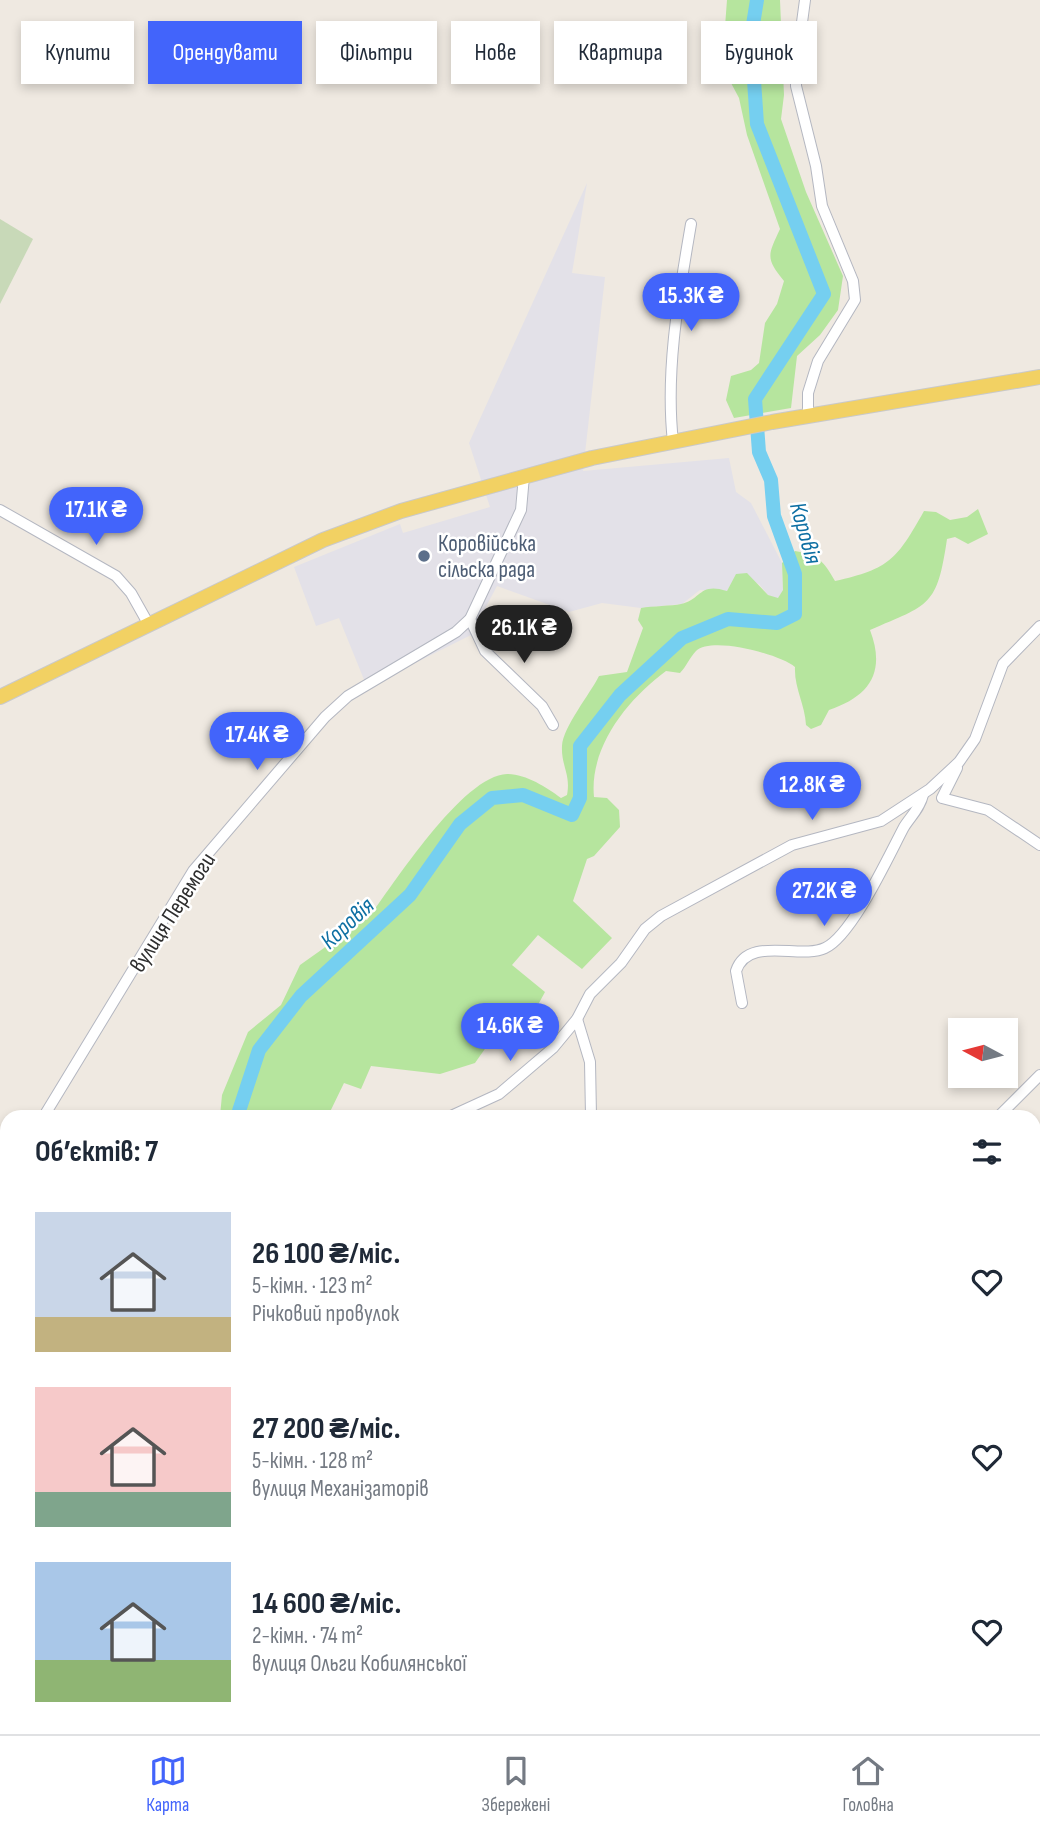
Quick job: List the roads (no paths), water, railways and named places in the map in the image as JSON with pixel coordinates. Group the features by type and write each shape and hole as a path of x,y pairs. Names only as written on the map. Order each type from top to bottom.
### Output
{"main road":[{"path":"0,697 323,540 401,511 524,476 673,442 808,415 1040,377"}],"street":[{"path":"805,0 796,86 816,166 822,206 853,281 855,300 818,360 808,393 808,415"},
{"path":"673,442 669,408 680,285 691,224"},
{"name":"вулиця Перемоги","path":"48,1110 193,872 325,717 353,692 456,632 470,618 519,513 524,476"},
{"path":"0,510 116,576 131,593 149,625"},
{"path":"470,618 485,651 542,706 553,725"},
{"path":"1040,626 1003,664 981,728 959,762 942,798 988,810 1040,845"},
{"path":"464,1110 501,1092 554,1048 577,1019 590,995 621,962 645,929 667,911 792,845 881,821 923,795 959,762"},
{"path":"742,1003 736,971 745,958 761,952 819,950 834,942 878,878 923,795"},
{"path":"577,1019 590,1062 591,1110"},
{"path":"1005,1110 1040,1075"}],"waterway":[{"name":"Коровія","path":"239,1110 259,1050 301,996 410,895 460,824 492,798 523,795 572,815 580,798 580,746 620,695 682,638 728,619 777,623 795,614 795,574 774,516 771,480 759,452 755,399 824,294 757,124 751,37 757,0"}],"place":[{"name":"Коровійська сільска рада","path":"424,556"}]}
